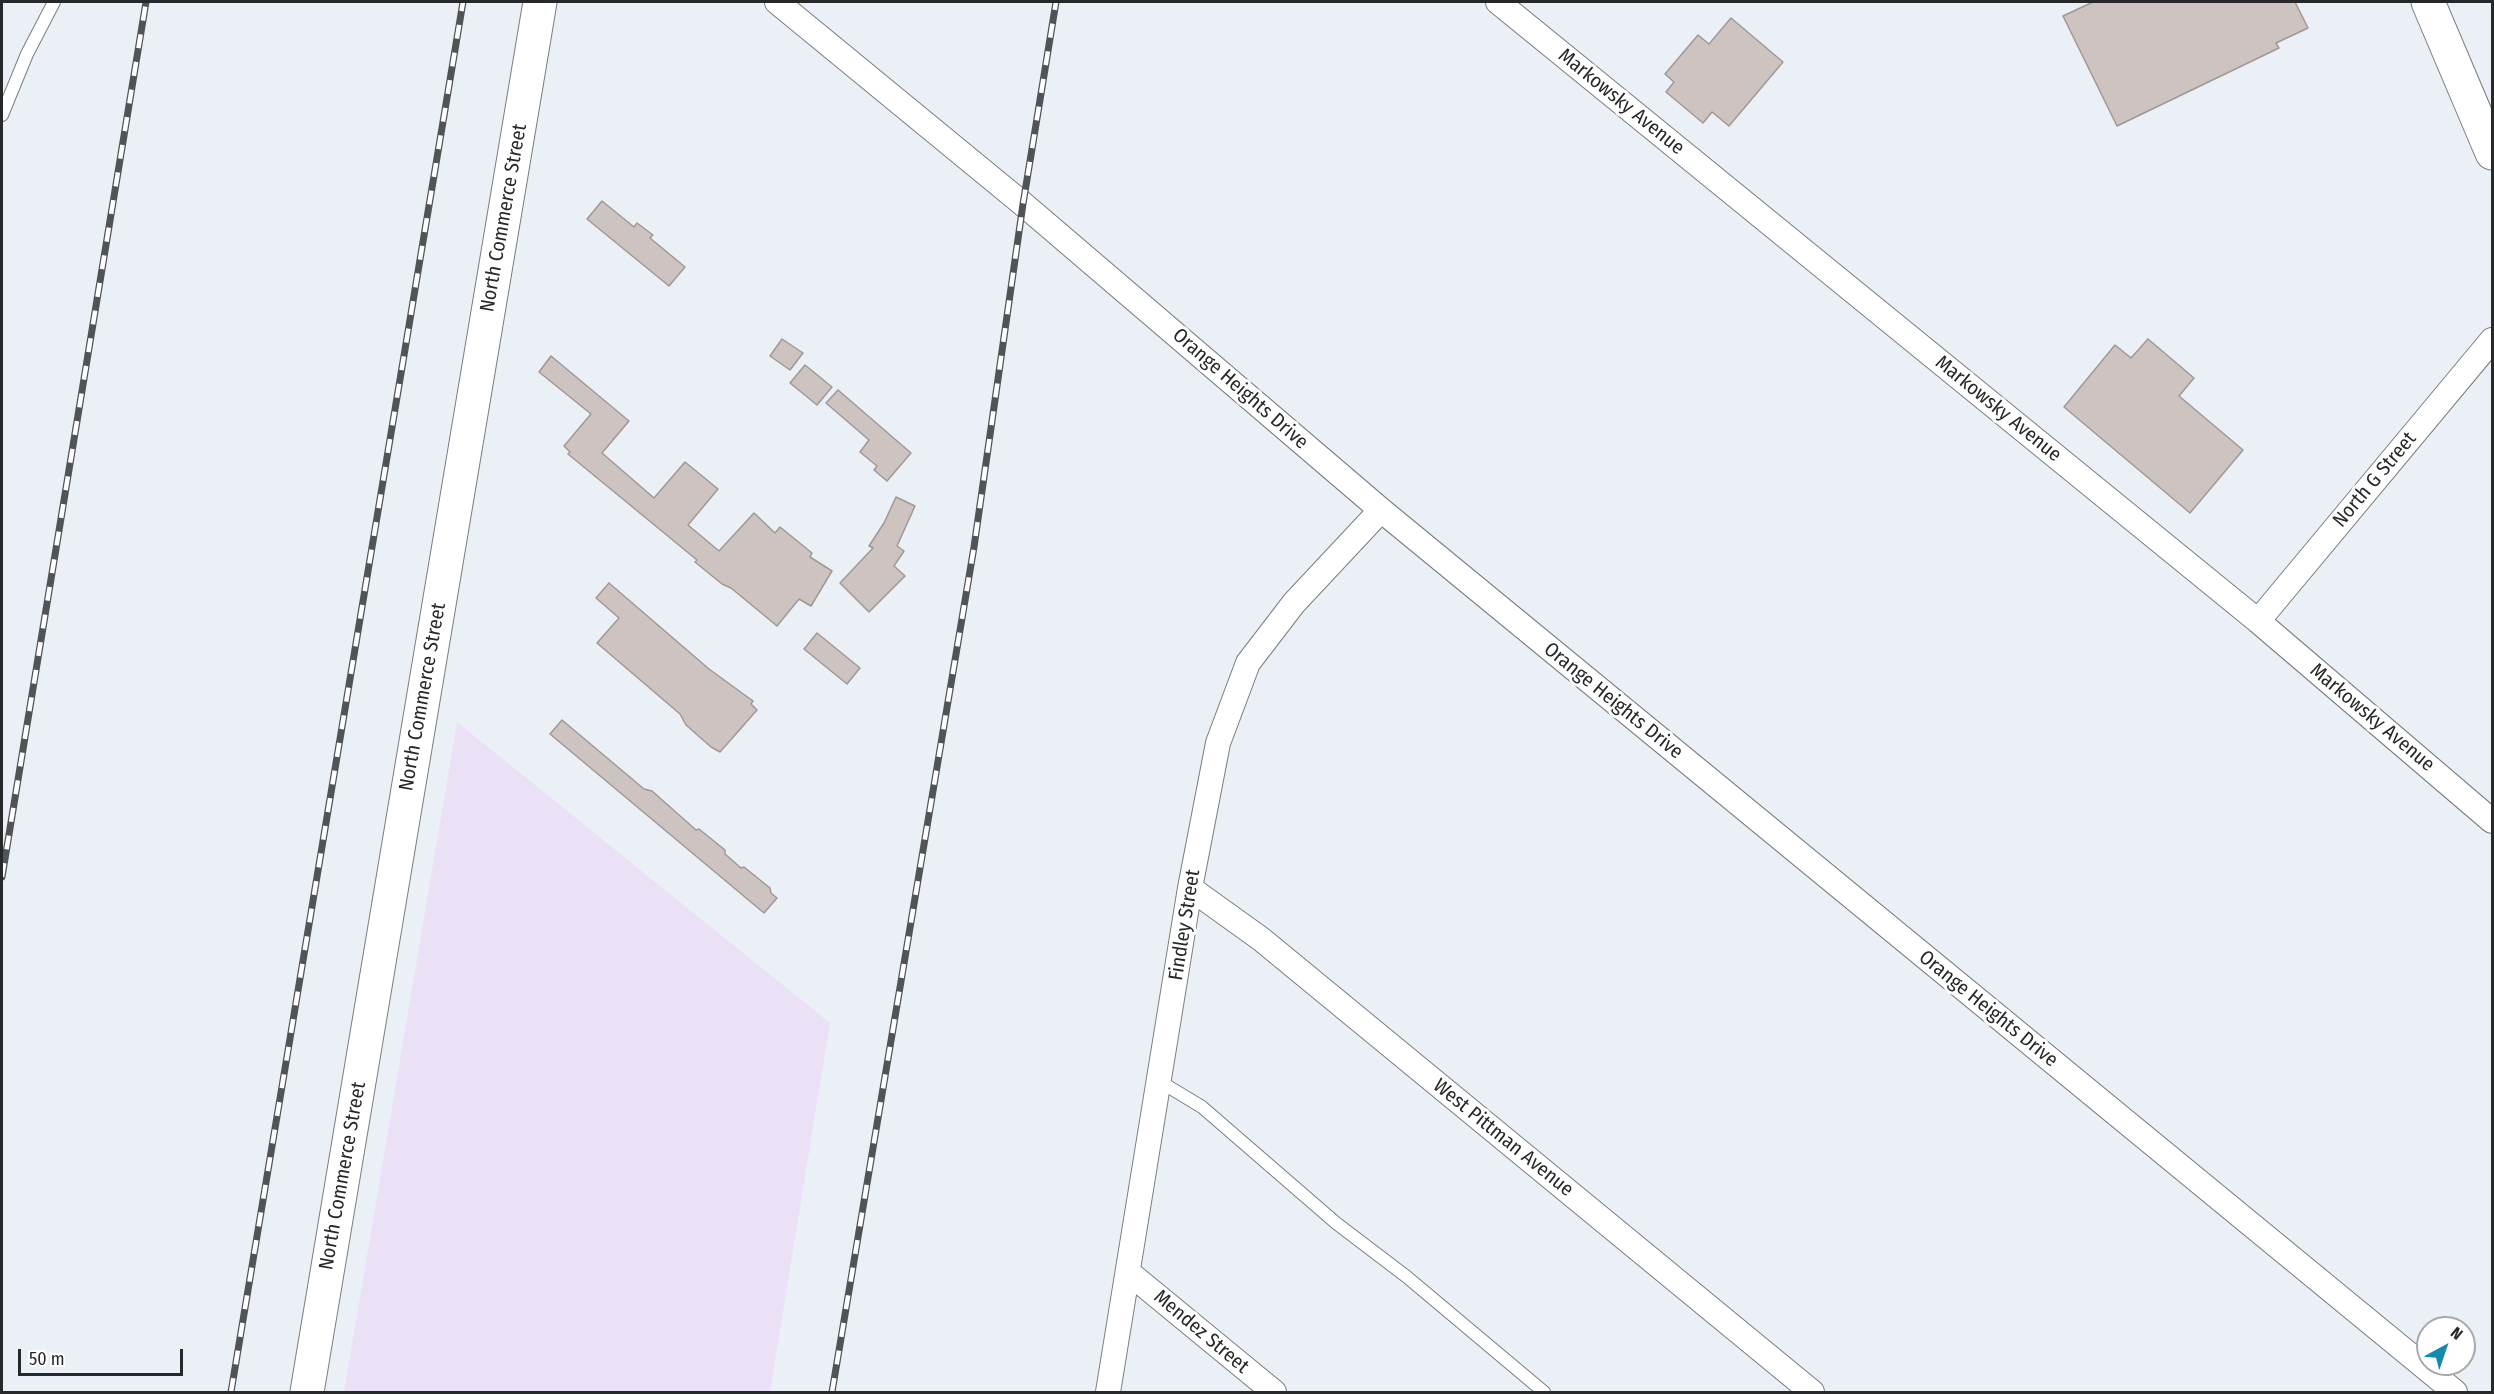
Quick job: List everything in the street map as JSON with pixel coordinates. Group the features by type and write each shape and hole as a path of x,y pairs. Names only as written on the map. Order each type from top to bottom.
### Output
{"main road":[{"name":"North Commerce Street","path":"307,1392 540,2"},
{"path":"2428,2 2493,153"}],"street":[{"name":"Orange Heights Drive","path":"777,2 1023,204 1381,510 2455,1392"},
{"name":"Markowsky Avenue","path":"1498,2 2258,621 2493,821"},
{"name":"North G Street","path":"2258,621 2493,340"},
{"name":"Findley Street","path":"1108,1392 1190,888 1218,743 1248,663 1294,603 1381,510"},
{"name":"West Pittman Avenue","path":"1190,888 1261,939 1812,1392"},
{"name":"Mendez Street","path":"1128,1272 1274,1392"}],"lane":[{"path":"2,115 27,54 54,2"},
{"path":"1159,1081 1202,1107 1336,1223 1407,1277 1544,1392"}],"shaded area":[{"path":"457,722 830,1023 770,1392 344,1392"}],"building":[{"path":"2093,2 2295,2 2308,28 2276,43 2279,48 2117,126 2063,16"},
{"path":"1731,18 1783,62 1729,126 1712,112 1703,123 1666,92 1674,82 1665,74 1698,35 1709,44"},
{"path":"602,201 634,227 637,223 653,235 650,238 685,267 669,286 587,219"},
{"path":"782,339 803,353 790,370 770,356"},
{"path":"2148,339 2194,378 2179,396 2243,450 2190,513 2064,407 2115,345 2131,358"},
{"path":"551,356 629,421 602,453 654,498 685,462 718,489 688,525 719,551 754,513 775,533 780,527 812,553 810,557 832,571 811,606 799,599 777,626 695,562 697,560 568,454 570,452 564,446 591,414 539,372"},
{"path":"805,365 832,387 817,405 790,383"},
{"path":"838,390 911,453 887,481 874,470 877,466 860,452 869,440 826,403"},
{"path":"896,497 915,506 897,546 904,551 894,566 905,576 869,612 840,583 873,548 869,546 884,523"},
{"path":"609,583 709,669 753,701 751,704 757,710 720,752 686,725 680,714 597,643 619,618 596,598"},
{"path":"817,633 860,668 847,684 804,649"},
{"path":"562,720 644,789 652,791 696,830 699,829 725,850 725,854 741,868 744,867 770,888 771,893 777,898 764,913 550,734"}],"railway":[{"path":"2,877 146,2"},
{"path":"231,1392 463,2"},
{"path":"832,1392 974,547 1023,204 1056,2"}]}
